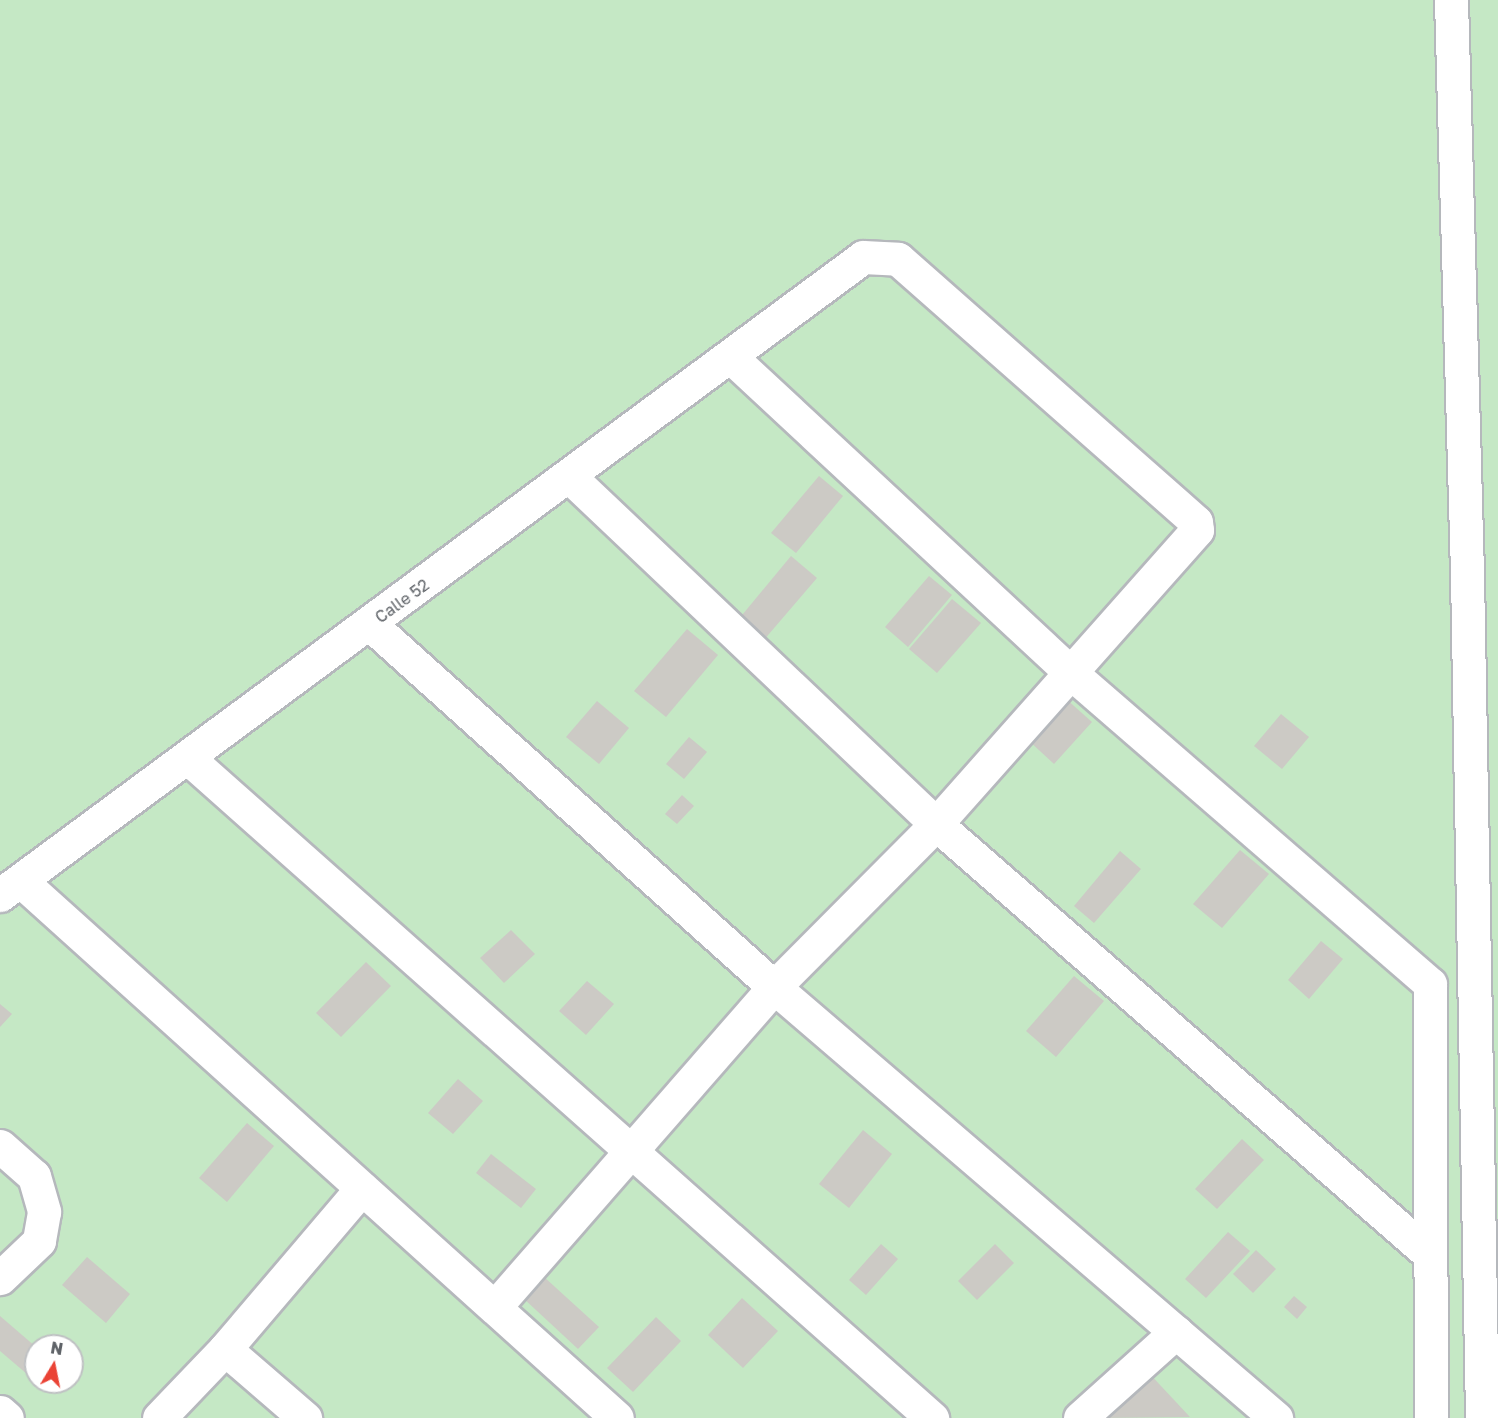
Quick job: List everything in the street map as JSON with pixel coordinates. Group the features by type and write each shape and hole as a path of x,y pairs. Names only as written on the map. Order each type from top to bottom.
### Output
{"street":[{"path":"1451,0 1467,574 1482,1418"},
{"name":"Calle 52","path":"11,888 732,358 800,303 863,257 898,259 1196,522 1197,530 936,824 774,987 627,1152 497,1305"},
{"path":"732,358 1070,672 1430,984 1428,1252 1431,1418"},
{"path":"570,477 936,824 1428,1252"},
{"path":"370,624 774,987 1276,1418"},
{"path":"188,758 627,1152 932,1418"},
{"path":"11,888 497,1305 617,1418"},
{"path":"0,1146 34,1176 44,1212 39,1241 0,1278"},
{"path":"159,1418 225,1349 362,1188"},
{"path":"1080,1418 1176,1332"},
{"path":"225,1349 305,1418"},
{"path":"0,1412 7,1418"}],"green space":[{"path":"0,0 1498,0 1498,1418 0,1418"}],"building":[{"path":"819,476 843,496 796,553 771,533"},
{"path":"791,556 817,578 763,641 738,620"},
{"path":"929,576 952,595 908,647 885,627"},
{"path":"952,599 981,623 937,673 909,649"},
{"path":"687,629 718,655 666,717 634,691"},
{"path":"1065,698 1092,722 1054,764 1028,740"},
{"path":"597,701 629,728 599,764 566,737"},
{"path":"1281,714 1309,737 1282,769 1254,746"},
{"path":"689,737 707,752 684,779 666,764"},
{"path":"682,795 694,806 677,824 665,814"},
{"path":"1240,850 1269,874 1222,928 1193,904"},
{"path":"1120,851 1141,869 1094,923 1074,906"},
{"path":"511,930 535,954 504,983 480,958"},
{"path":"1321,941 1343,959 1309,999 1288,980"},
{"path":"366,962 391,986 341,1037 316,1013"},
{"path":"1074,976 1104,1001 1056,1057 1026,1031"},
{"path":"587,981 614,1004 586,1035 559,1011"},
{"path":"0,1004 12,1014 0,1027"},
{"path":"458,1079 483,1101 453,1134 428,1113"},
{"path":"247,1123 274,1146 227,1202 199,1178"},
{"path":"863,1130 892,1154 849,1208 819,1184"},
{"path":"1242,1139 1264,1160 1217,1209 1195,1189"},
{"path":"491,1154 536,1189 521,1208 476,1173"},
{"path":"1228,1232 1250,1251 1206,1298 1185,1279"},
{"path":"881,1244 898,1259 866,1295 849,1280"},
{"path":"995,1244 1014,1263 977,1300 958,1281"},
{"path":"1256,1250 1276,1269 1253,1293 1233,1274"},
{"path":"87,1257 130,1294 106,1323 62,1285"},
{"path":"543,1276 599,1327 578,1349 523,1298"},
{"path":"1294,1296 1307,1307 1297,1319 1284,1307"},
{"path":"742,1298 778,1331 743,1368 708,1335"},
{"path":"0,1316 24,1337 24,1371 0,1351"},
{"path":"656,1317 681,1341 633,1392 607,1368"},
{"path":"1147,1371 1190,1417 1097,1418"}]}
